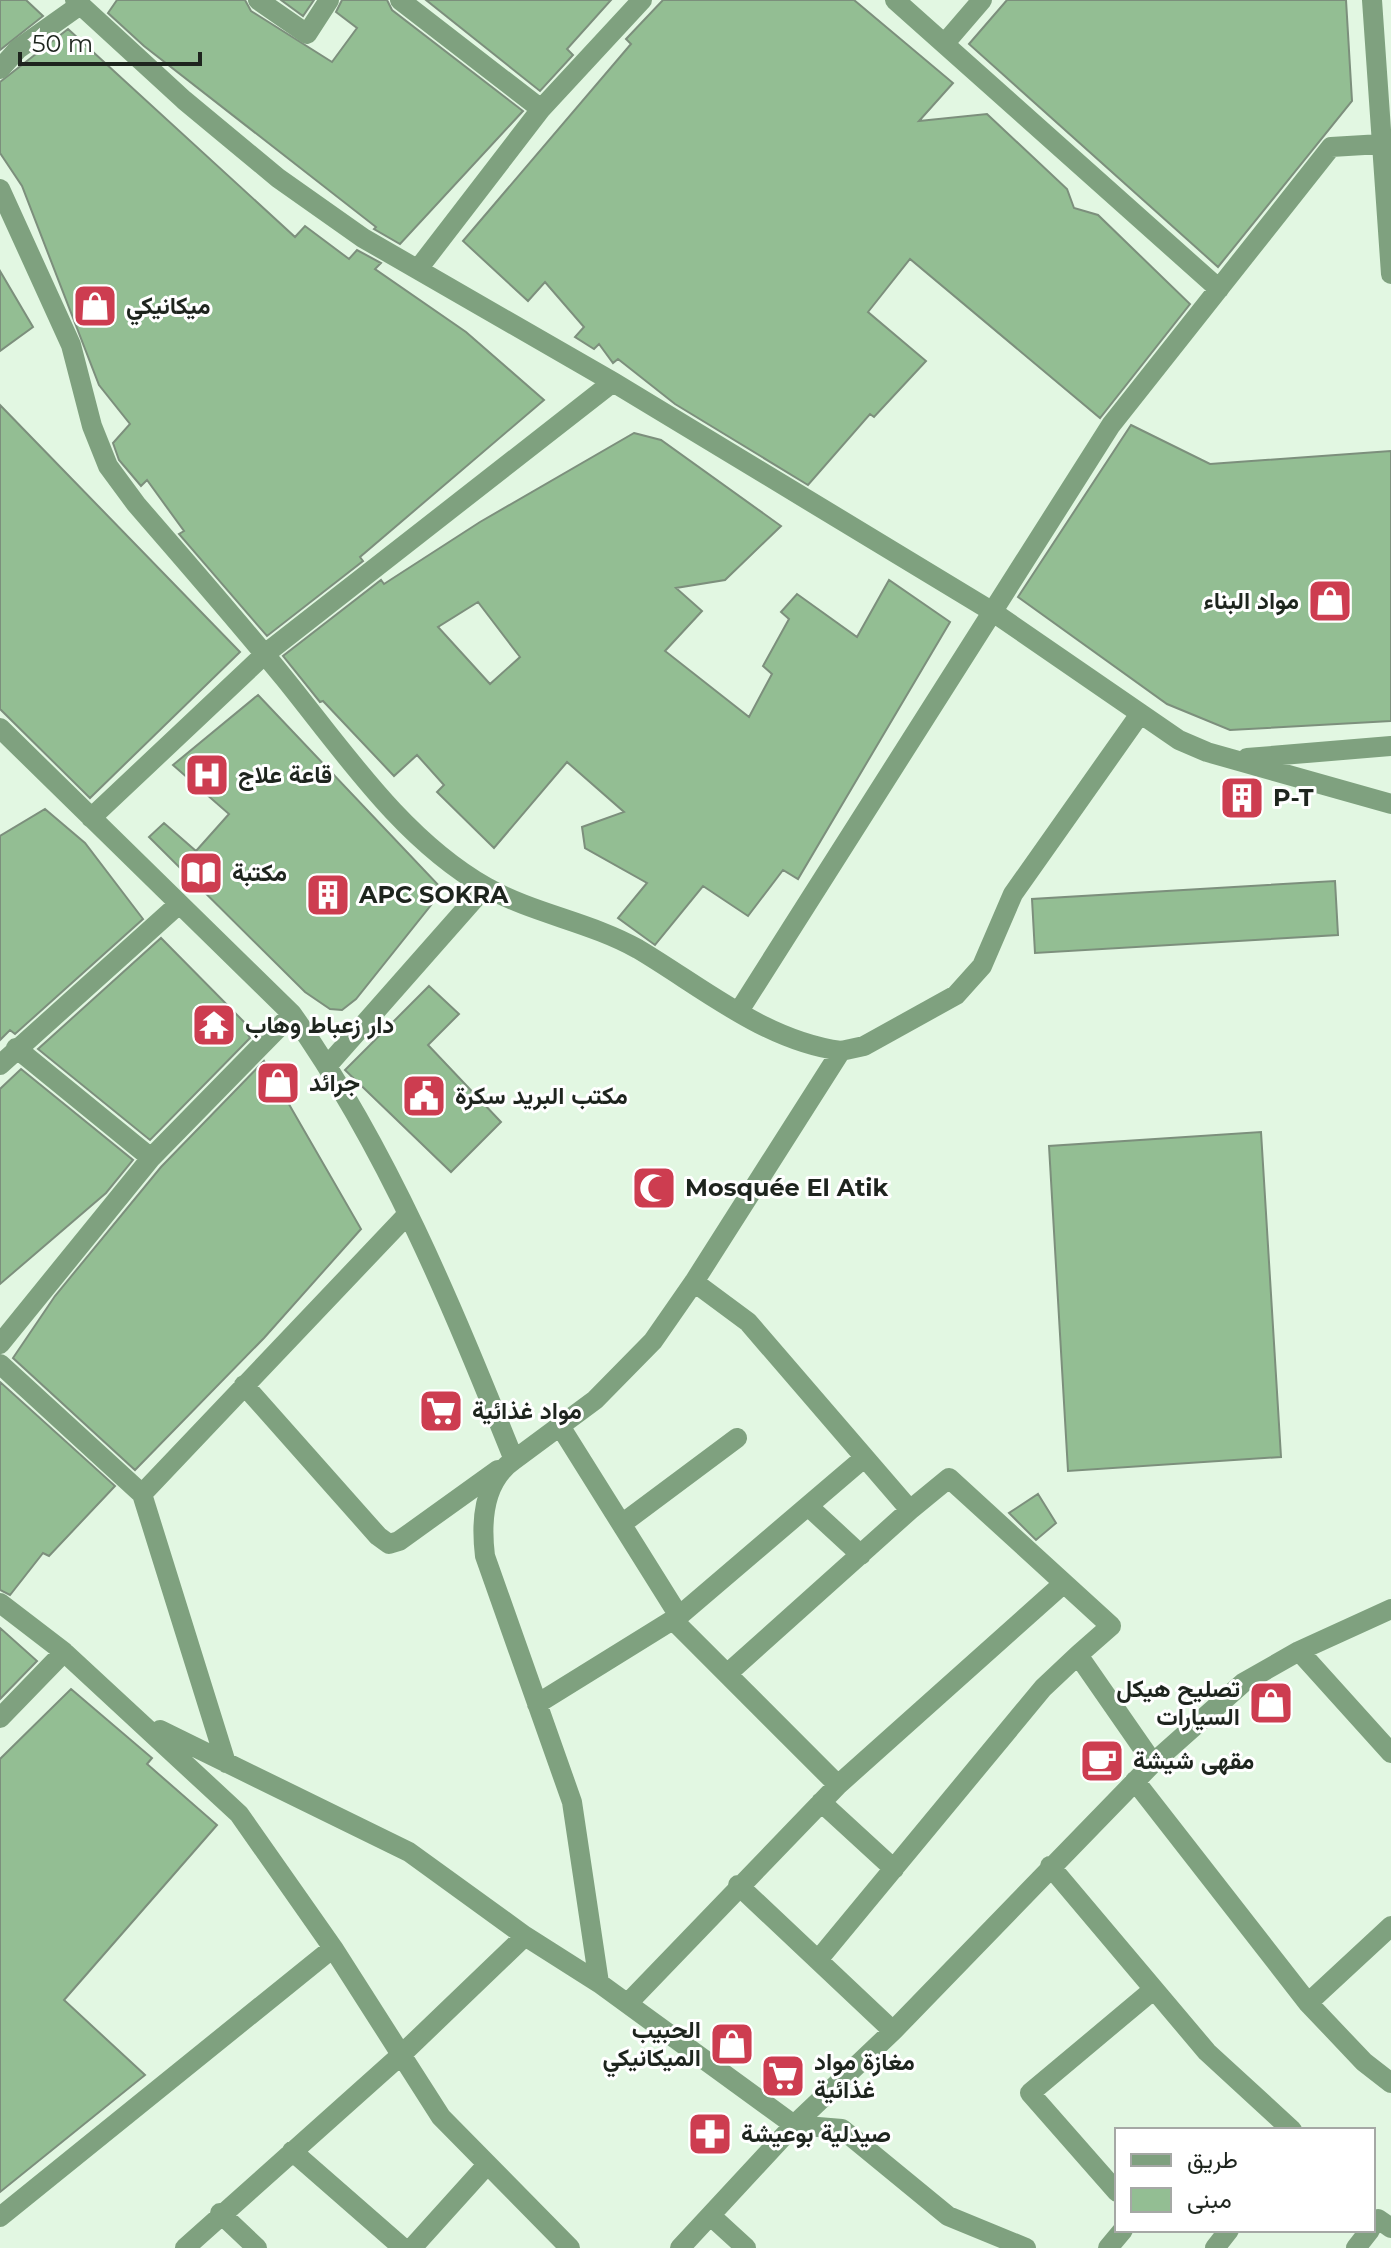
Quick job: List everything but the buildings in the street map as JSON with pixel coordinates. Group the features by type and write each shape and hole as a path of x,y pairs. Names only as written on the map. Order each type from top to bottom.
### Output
{"street":[{"path":"258,0 307,34 329,0"},
{"path":"400,0 541,109"},
{"path":"418,269 541,109 642,0"},
{"path":"895,0 1219,289"},
{"path":"945,43 982,0"},
{"path":"1372,0 1391,274"},
{"path":"0,69 18,49 78,2 184,100 278,178 363,238 613,382 993,612 1179,740 1231,759 1391,804"},
{"path":"739,1011 1111,425 1331,147 1381,144"},
{"path":"0,189 71,345 92,426 108,466 136,504 265,654 382,798 439,852 485,887 587,925 634,947 772,1031 808,1046 841,1051 864,1046 956,995 982,966 1013,894 1140,714"},
{"path":"91,818 265,654 613,382"},
{"path":"0,728 292,1014 328,1065 440,1277 510,1462"},
{"path":"1231,759 1391,746"},
{"path":"328,1065 485,887"},
{"path":"0,1065 179,904"},
{"path":"0,1344 151,1158 292,1014"},
{"path":"16,1048 151,1158"},
{"path":"244,1385 360,1517 389,1544 399,1541 560,1426 625,1373 694,1282 841,1051"},
{"path":"142,1494 407,1215"},
{"path":"694,1282 748,1322 910,1510"},
{"path":"0,1364 142,1494 226,1763"},
{"path":"560,1426 623,1523 676,1618 838,1785"},
{"path":"623,1523 737,1438"},
{"path":"537,1704 676,1618 864,1458"},
{"path":"510,1462 488,1494 481,1528 485,1556 572,1802 599,1983"},
{"path":"727,1674 949,1478 1111,1626 1043,1688 818,1960"},
{"path":"808,1506 861,1555"},
{"path":"629,2002 738,1885 838,1785 1064,1583"},
{"path":"0,1603 64,1652 239,1814 333,1948 441,2117 570,2248"},
{"path":"680,2248 794,2125 893,2031 1153,1763 1243,1683 1299,1651 1391,1609"},
{"path":"1299,1651 1391,1753"},
{"path":"0,1718 64,1652"},
{"path":"1078,1655 1153,1763"},
{"path":"140,1720 409,1852 525,1936 629,2002 794,2125 842,2129 948,2216 1026,2248"},
{"path":"1135,1781 1308,2003 1364,2062 1391,2083"},
{"path":"821,1802 894,1869"},
{"path":"1050,1866 1207,2052 1290,2128"},
{"path":"738,1885 893,2031"},
{"path":"1308,2003 1391,1926"},
{"path":"185,2248 220,2213 401,2055 525,1936"},
{"path":"0,2217 333,1948"},
{"path":"1115,2190 1030,2093 1153,1990"},
{"path":"292,2151 403,2248"},
{"path":"412,2248 486,2166"},
{"path":"220,2213 257,2248"},
{"path":"711,2216 746,2248"},
{"path":"1108,2248 1121,2232"},
{"path":"1215,2248 1227,2232"},
{"path":"1356,2248 1369,2232"}],"place":[{"name":"ميكانيكي","path":"95,306"},
{"name":"مواد البناء","path":"1330,601"},
{"name":"قاعة علاج","path":"207,775"},
{"name":"P-T","path":"1242,798"},
{"name":"مكتبة","path":"201,873"},
{"name":"APC SOKRA","path":"328,895"},
{"name":"دار زعباط وهاب","path":"214,1025"},
{"name":"جرائد","path":"278,1083"},
{"name":"مكتب البريد سكرة","path":"424,1096"},
{"name":"Mosquée El Atik","path":"654,1188"},
{"name":"مواد غذائية","path":"441,1411"},
{"name":"تصليح هيكل السيارات","path":"1271,1703"},
{"name":"مقهى شيشة","path":"1102,1761"},
{"name":"الحبيب الميكانيكي","path":"732,2044"},
{"name":"مغازة مواد غذائية","path":"783,2076"},
{"name":"صيدلية بوعيشة","path":"710,2134"}]}
